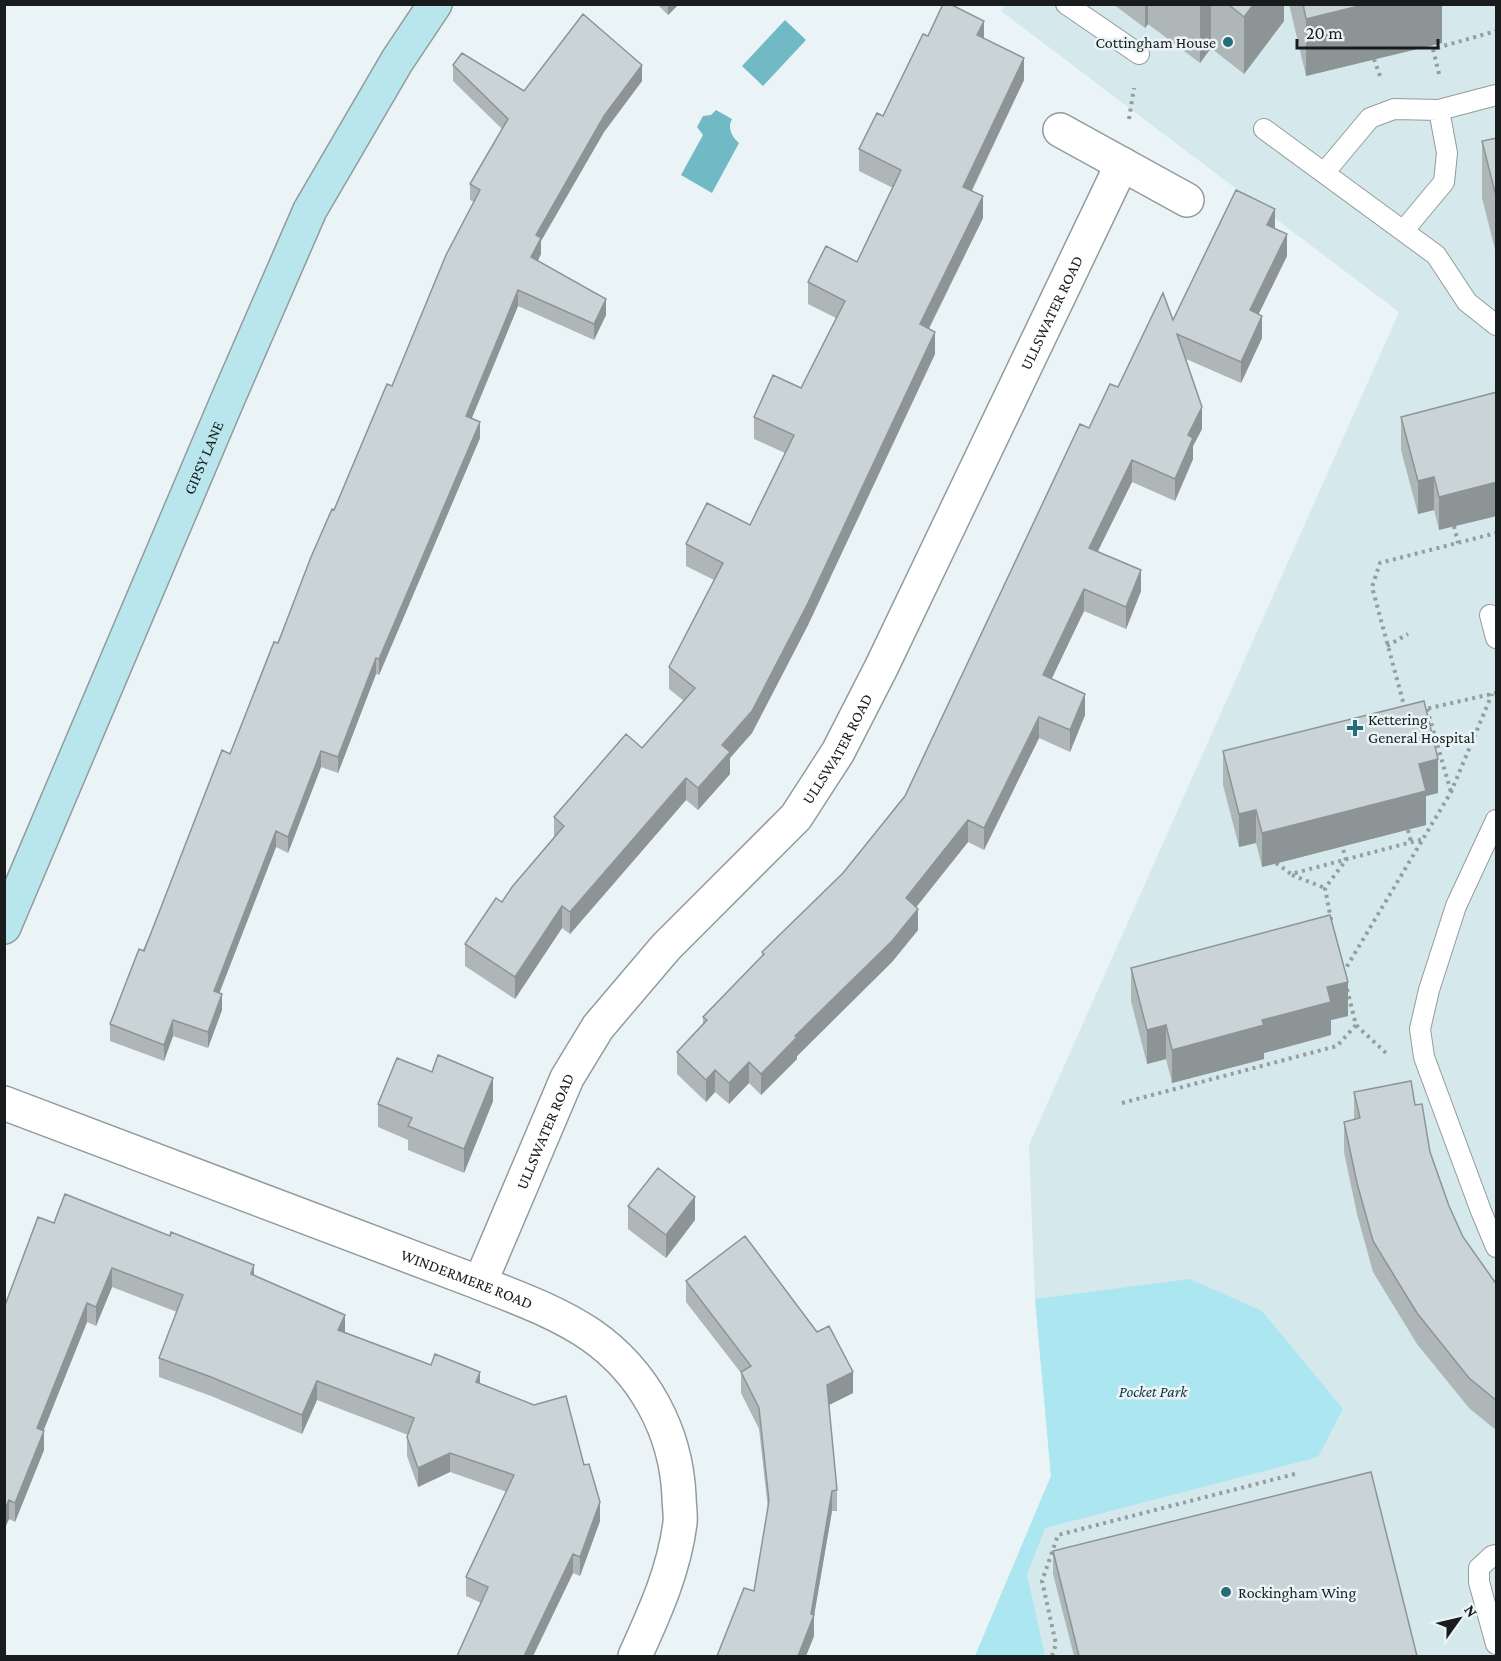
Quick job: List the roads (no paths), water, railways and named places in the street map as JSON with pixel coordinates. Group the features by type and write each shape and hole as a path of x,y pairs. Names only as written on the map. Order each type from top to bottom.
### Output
{"main road":[{"name":"GIPSY LANE","path":"4,927 310,210 397,61 435,4"}],"street":[{"path":"1060,130 1187,200"},
{"name":"ULLSWATER ROAD","path":"480,1283 567,1078 598,1027 666,947 796,817 838,752 881,668 1122,164"},
{"name":"WINDERMERE ROAD","path":"4,1103 552,1312 616,1354 639,1381 660,1416 672,1448 678,1484 680,1522 661,1598 635,1656"}],"lane":[{"path":"1066,4 1139,54"},
{"path":"1324,173 1370,118 1394,109 1439,110 1497,95"},
{"path":"1404,230 1444,182 1447,153 1439,110"},
{"path":"1264,129 1436,255 1467,302 1497,325"},
{"path":"1490,615 1497,638"},
{"path":"1497,820 1456,906 1429,990 1420,1029 1424,1057 1481,1211 1497,1247"},
{"path":"1497,1555 1492,1556 1479,1568 1479,1582 1497,1644"}],"place":[{"name":"Cottingham House","path":"1228,42"},
{"name":"Kettering General Hospital","path":"1355,728"},
{"name":"Rockingham Wing","path":"1226,1592"}],"park label":[{"name":"Pocket Park","path":"1153,1391"}]}
